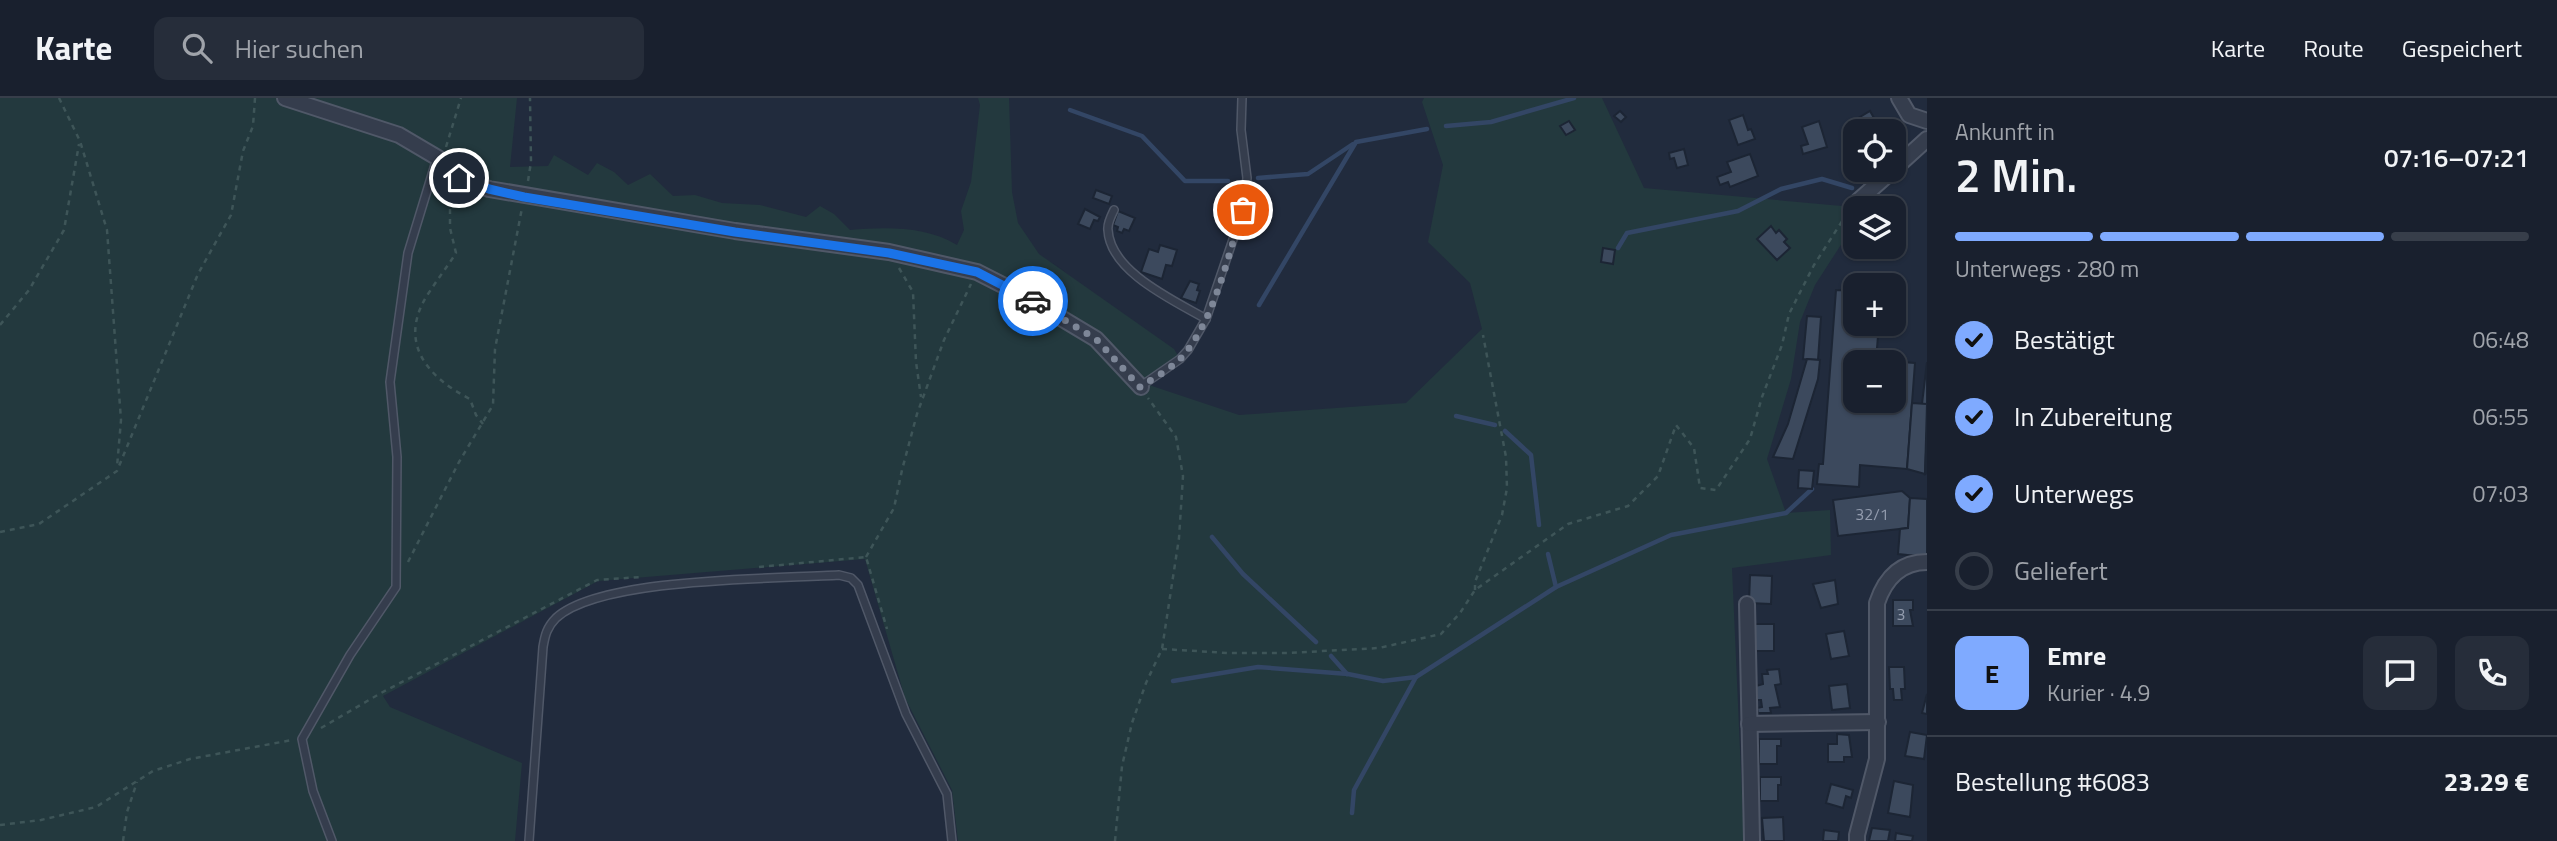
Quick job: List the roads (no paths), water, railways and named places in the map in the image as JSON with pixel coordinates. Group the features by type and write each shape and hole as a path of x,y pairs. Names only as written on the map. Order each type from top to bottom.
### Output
{"street":[{"path":"285,98 399,135 442,163 459,178 489,189 735,232 889,253 977,272 1026,297 1096,339 1140,387"},
{"path":"1899,98 1909,115 1927,121"},
{"path":"1906,157 1927,138"},
{"path":"1863,196 1879,182"},
{"path":"1857,841 1877,759 1877,603 1883,587 1893,573 1917,562 1927,562"},
{"path":"1747,604 1752,840"},
{"path":"1749,724 1878,722"}],"lane":[{"path":"1140,387 1180,359 1206,319 1243,210 1247,178 1241,130 1241,98"},
{"path":"332,841 313,791 302,739 350,655 396,587 397,457 390,383 408,253 442,163"},
{"path":"1114,210 1107,227 1109,241 1136,277 1206,319"},
{"path":"529,841 543,647 546,630 557,617 593,597 631,589 839,575 851,578 858,585 906,714 947,794 952,841"}],"waterway":[{"path":"1446,126 1491,122 1574,98"},
{"path":"1070,110 1142,136 1185,181 1228,181"},
{"path":"1259,305 1356,142 1427,129"},
{"path":"1258,178 1308,174 1353,144"},
{"path":"1618,248 1627,233 1738,211 1781,189 1822,179 1852,188"},
{"path":"1456,416 1495,425"},
{"path":"1505,431 1531,455 1539,525"},
{"path":"1173,681 1258,667 1348,674 1383,681 1416,677 1556,587 1671,535 1786,513 1812,489"},
{"path":"1212,537 1243,574 1316,642"},
{"path":"1548,554 1556,587"},
{"path":"1331,656 1347,674"},
{"path":"1352,813 1354,790 1416,677"}]}
